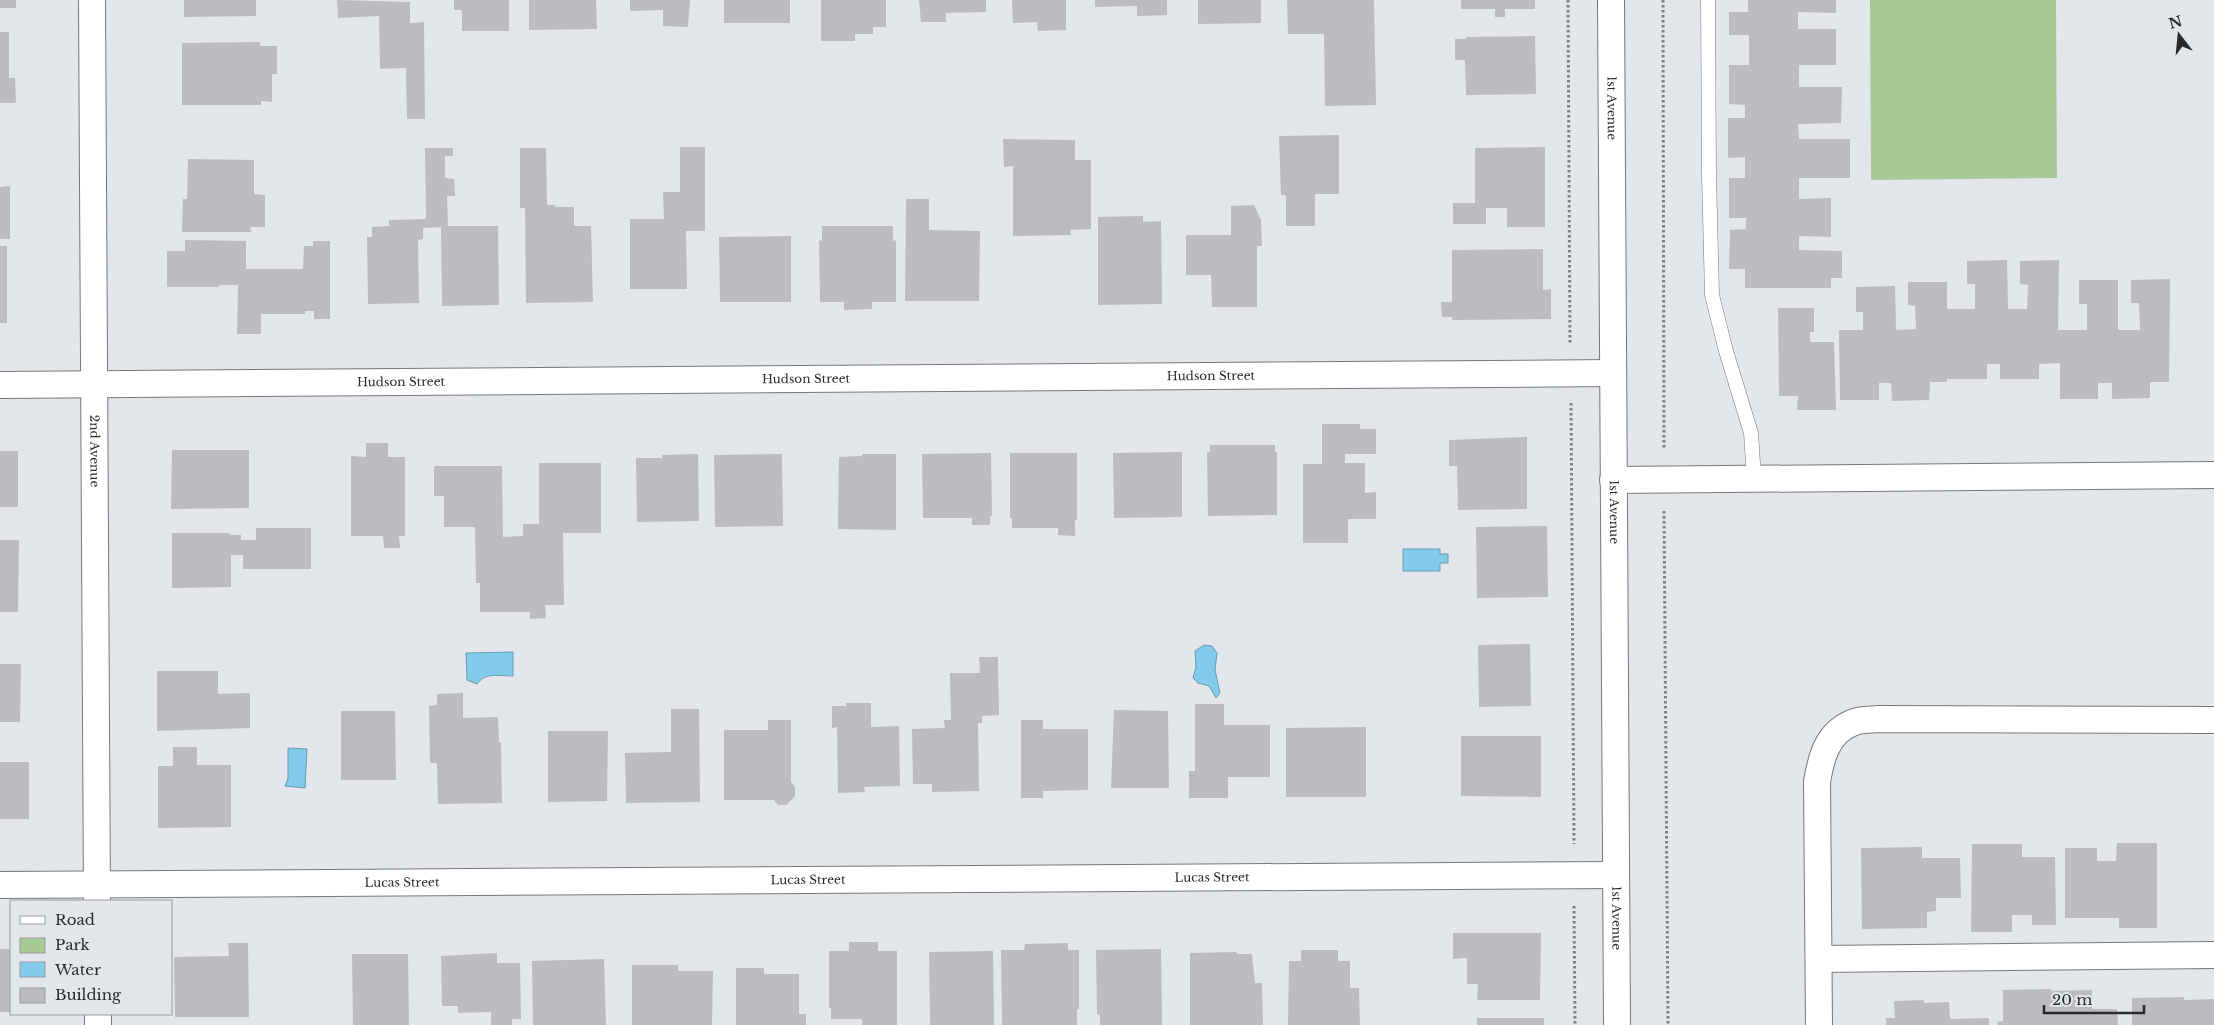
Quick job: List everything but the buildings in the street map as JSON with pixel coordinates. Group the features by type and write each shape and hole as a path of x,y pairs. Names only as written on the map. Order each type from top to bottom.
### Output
{"street":[{"name":"2nd Avenue","path":"92,0 96,384 97,893"},
{"name":"1st Avenue","path":"1611,0 1617,1025"},
{"name":"Hudson Street","path":"0,385 1612,373"},
{"path":"1613,480 2214,475"},
{"path":"1819,1025 1817,782 1821,759 1832,737 1852,722 1880,719 2214,720"},
{"name":"Lucas Street","path":"0,885 97,893 1615,875"},
{"path":"1819,959 2214,955"}],"lane":[{"path":"1708,0 1712,295 1726,351 1751,433 1754,478"}],"path":[{"path":"1568,0 1575,1025"}],"green space":[{"path":"1870,0 2056,0 2057,178 1871,180"}],"water":[{"path":"1403,549 1440,549 1440,554 1448,554 1448,563 1440,563 1440,571 1403,571"},
{"path":"1204,645 1212,646 1217,653 1215,670 1220,693 1216,698 1209,686 1198,683 1193,678 1196,667 1195,651"},
{"path":"513,652 513,676 488,676 477,684 467,680 466,653"},
{"path":"288,748 307,749 305,788 285,786 288,779"}]}
